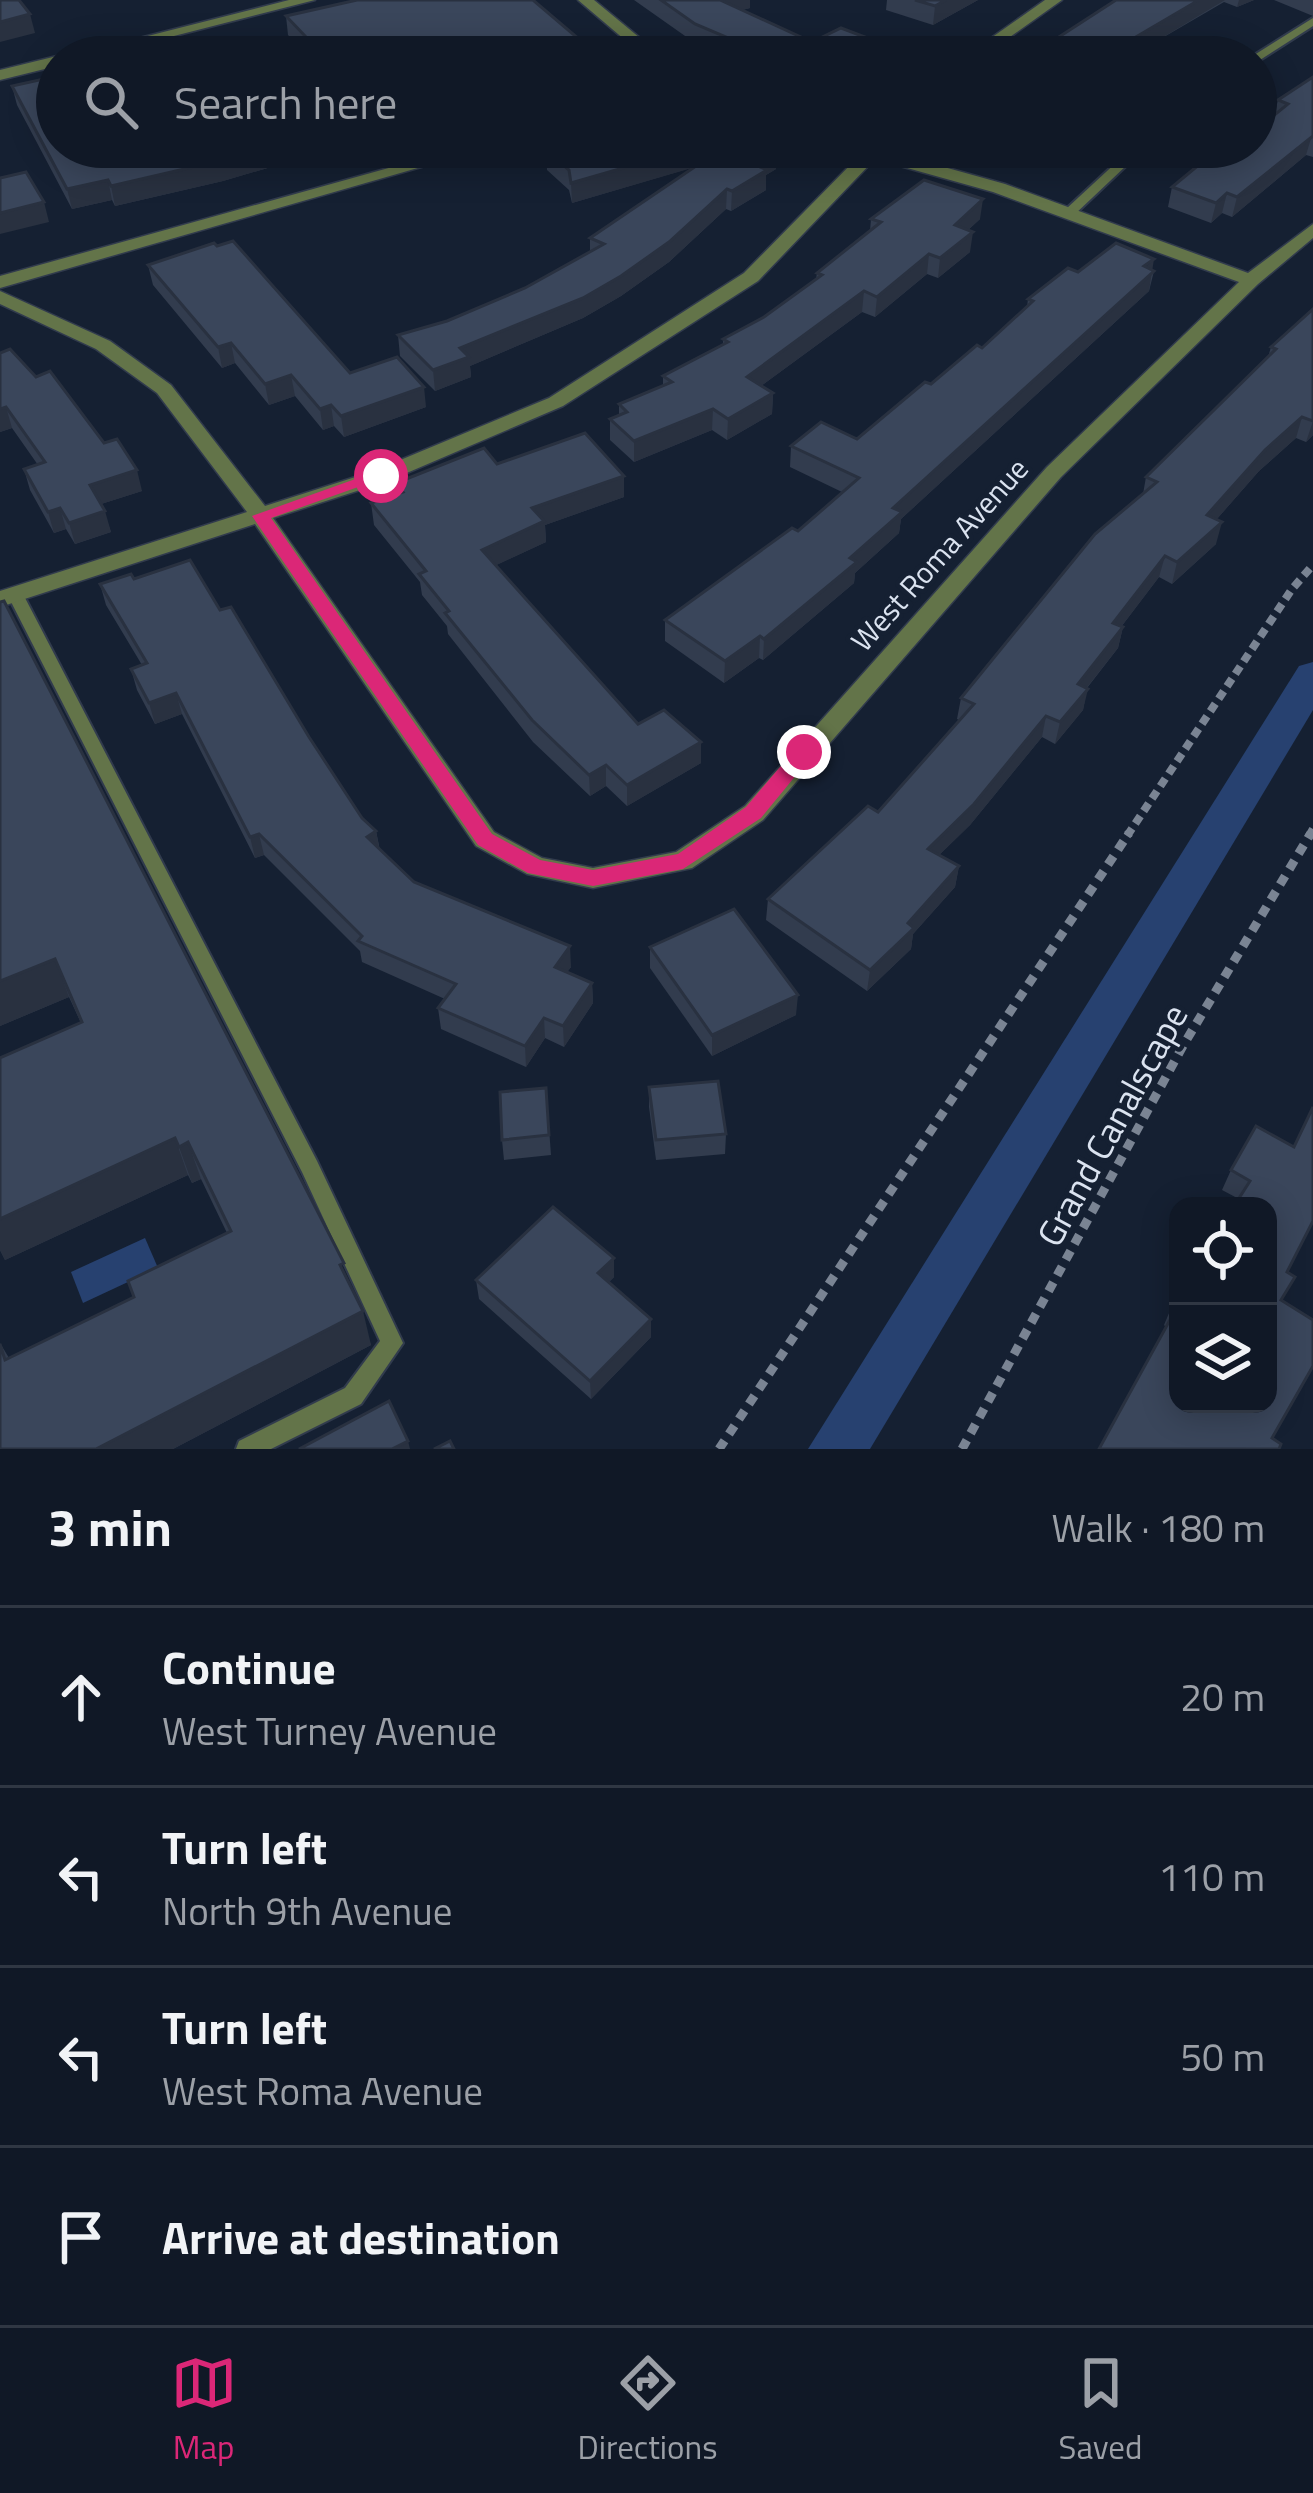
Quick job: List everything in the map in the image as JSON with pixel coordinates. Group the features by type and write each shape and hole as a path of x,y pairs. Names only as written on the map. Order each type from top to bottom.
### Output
{"street":[{"path":"160,36 308,0"},
{"path":"586,0 630,36"},
{"path":"1002,36 1055,0"},
{"path":"0,75 36,66"},
{"path":"0,282 408,168"},
{"path":"8,597 381,476 556,402 751,277 850,168"},
{"path":"928,168 1070,212 1251,280"},
{"name":"West Roma Avenue","path":"261,516 485,839 536,868 593,878 683,861 754,813 1054,472 1251,280 1313,229"},
{"path":"0,297 103,345 164,389 261,516"}],"lane":[{"path":"1277,44 1313,21"},
{"path":"1070,212 1117,168"},
{"path":"8,597 310,1167 392,1343 353,1396 247,1449"}],"path":[{"path":"719,1449 1292,589 1313,565"},
{"name":"Grand Canalscape","path":"962,1449 1184,1044 1289,876 1313,829"}],"water":[{"path":"145,1238 158,1268 83,1303 71,1272"}],"building":[{"path":"0,0 19,0 30,14 0,22"},
{"path":"357,0 533,0 575,36 305,36 286,16"},
{"path":"661,0 720,0 799,36 723,36 695,24"},
{"path":"915,0 946,0 935,6"},
{"path":"1116,0 1199,0 1137,36 1060,36"},
{"path":"841,28 862,36 824,36"},
{"path":"1313,77 1313,136 1277,165 1277,113 1288,104 1278,100"},
{"path":"36,81 36,131 12,86"},
{"path":"56,168 189,168 111,186 108,180 67,189"},
{"path":"567,168 623,168 571,183"},
{"path":"693,168 767,170 732,191 727,189 669,242 621,276 583,298 460,348 469,357 433,370 398,335 447,321 525,288 604,244 590,238"},
{"path":"1195,168 1273,168 1237,197 1227,193 1216,203 1172,187"},
{"path":"26,172 44,202 0,213 0,178"},
{"path":"924,180 983,199 955,225 973,232 940,258 929,254 877,297 864,291 747,377 773,393 728,419 713,409 634,441 610,419 627,412 619,404 672,382 663,376 728,342 723,339 764,317 822,275 817,273 881,222 871,219"},
{"path":"233,241 350,373 397,357 424,387 341,416 331,405 320,409 291,375 265,384 231,343 218,347 148,265"},
{"path":"1116,243 1154,259 1144,266 1154,271 893,508 902,512 850,558 857,562 764,639 760,636 725,661 665,620 792,528 798,531 859,478 791,446 821,422 857,439 925,382 931,384 977,345 982,348 1033,301 1028,299 1068,268 1078,272"},
{"path":"1313,309 1313,421 1302,417 1207,515 1222,522 1177,562 1165,556 1113,623 1123,627 1078,684 1088,689 1060,722 1046,716 974,804 928,849 959,866 908,923 914,928 870,970 768,899 868,806 878,812 974,704 961,698 1095,534 1157,482 1146,477"},
{"path":"10,349 36,377 50,371 104,443 117,439 137,470 90,485 105,511 69,523 60,508 48,512 24,469 45,462 6,407 0,409 0,353"},
{"path":"585,433 624,476 532,508 544,521 482,550 638,724 664,710 701,742 627,785 606,765 589,775 532,720 445,613 449,611 419,574 426,571 371,503 403,492 396,483 484,448 497,464"},
{"path":"190,560 220,610 231,607 309,737 362,818 376,831 367,837 414,882 570,946 555,967 592,983 563,1026 544,1018 525,1046 438,1008 456,984 358,941 362,936 259,834 250,837 176,693 149,703 131,669 147,663 100,584 131,574 134,579"},
{"path":"4,601 344,1263 340,1265 363,1311 96,1449 0,1449 0,1344 5,1360 134,1297 128,1281 231,1231 188,1142 179,1147 175,1138 0,1219 0,1058 82,1022 55,959 0,981 0,602"},
{"path":"734,909 798,995 712,1035 650,947"},
{"path":"718,1081 726,1134 656,1140 649,1087"},
{"path":"546,1088 549,1135 502,1140 500,1092"},
{"path":"1313,1107 1313,1221 1287,1272 1295,1277 1281,1300 1313,1320 1313,1366 1272,1438 1281,1444 1279,1449 1099,1449 1169,1322 1169,1413 1277,1413 1277,1197 1240,1197 1250,1181 1231,1170 1256,1126 1294,1147"},
{"path":"553,1207 614,1258 598,1273 651,1319 590,1381 476,1280"},
{"path":"389,1401 408,1441 392,1449 299,1449"}],"waterway":[{"path":"837,1449 1313,676"}],"route":[{"path":"381,476 261,516 485,839 536,868 593,878 683,861 754,813 804,752"}]}
